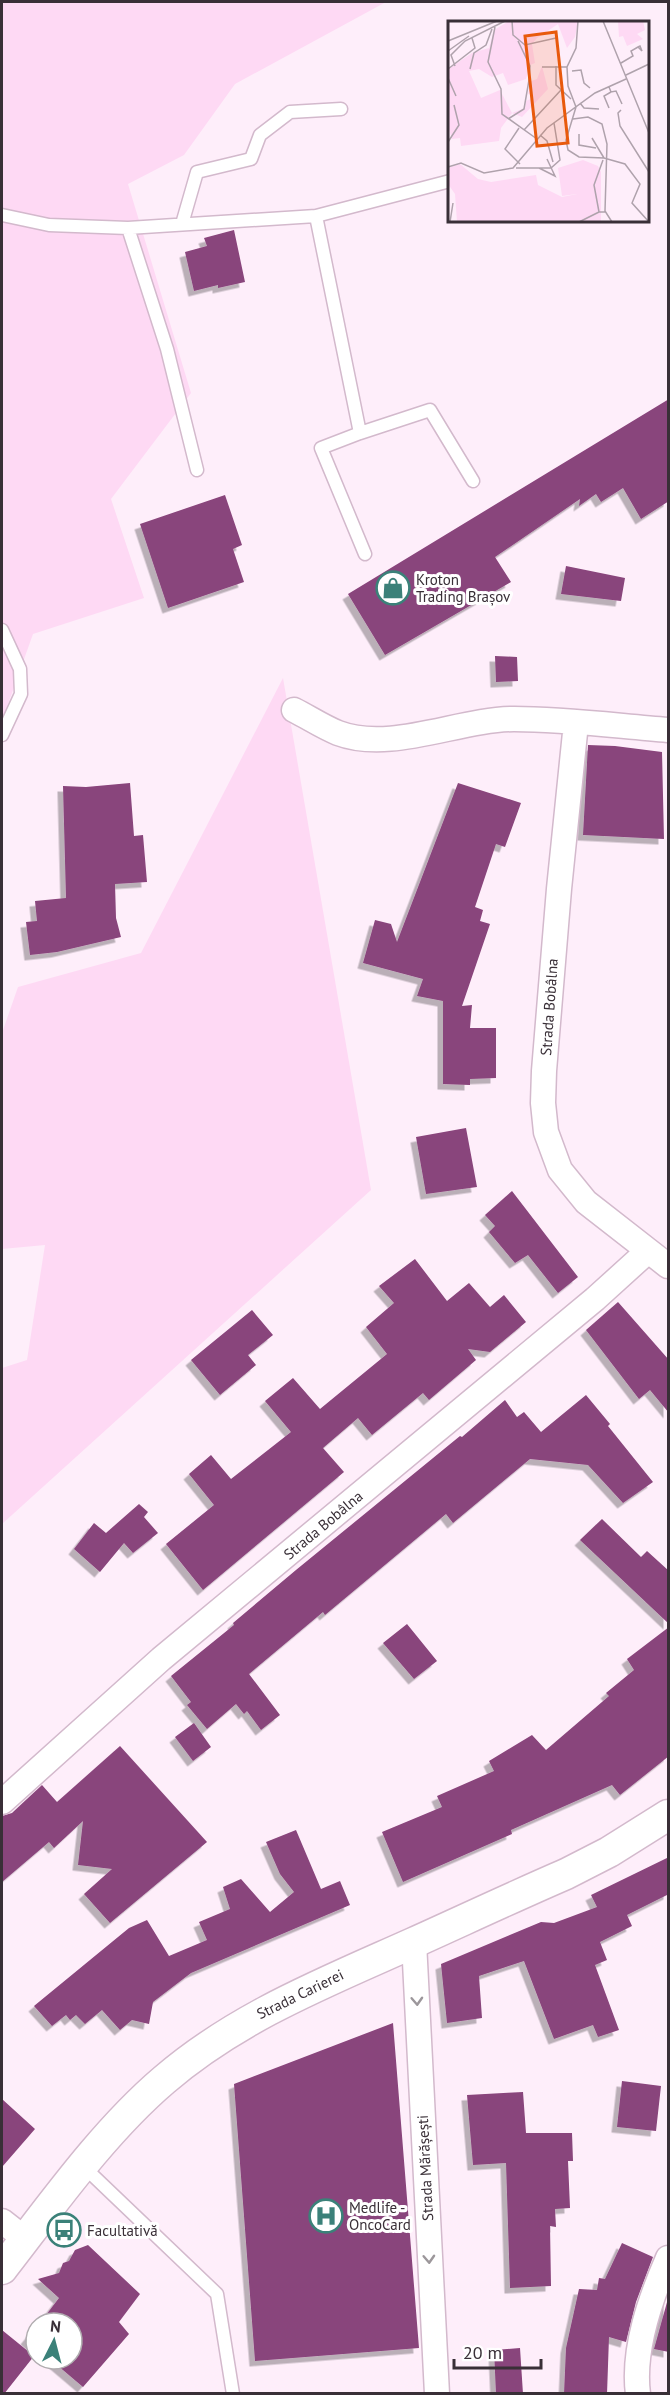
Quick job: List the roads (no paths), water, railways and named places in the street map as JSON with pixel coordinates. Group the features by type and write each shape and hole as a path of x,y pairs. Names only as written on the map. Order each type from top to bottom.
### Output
{"street":[{"path":"294,710 339,733 363,739 396,738 485,721 514,719 669,730"},
{"name":"Strada Bobâlna","path":"576,723 544,1071 543,1103 546,1132 560,1170 586,1202 669,1266"},
{"name":"Strada Bobâlna","path":"2,1802 161,1659 595,1299 648,1251"},
{"name":"Strada Carierei","path":"2,2269 124,2118 164,2080 207,2047 251,2018 299,1993 566,1874 609,1852 669,1815"},
{"name":"Strada Mărășești","path":"414,1942 437,2394"},
{"path":"2,2222 25,2239"},
{"path":"638,2394 639,2356 644,2321 654,2290 669,2258"}],"lane":[{"path":"182,224 197,172 251,159 260,135 290,112 341,109"},
{"path":"2,215 49,225 128,228 316,216 448,182"},
{"path":"316,216 360,433"},
{"path":"128,228 167,349 197,470"},
{"path":"365,555 321,448 430,410 473,481"},
{"path":"2,630 20,669 21,694 2,735"},
{"path":"84,2166 217,2294 233,2394"}],"place":[{"name":"Kroton Trading Brașov","path":"393,588"},
{"name":"Medlife - OncoCard","path":"326,2216"},
{"name":"Facultativă","path":"64,2230"}]}
